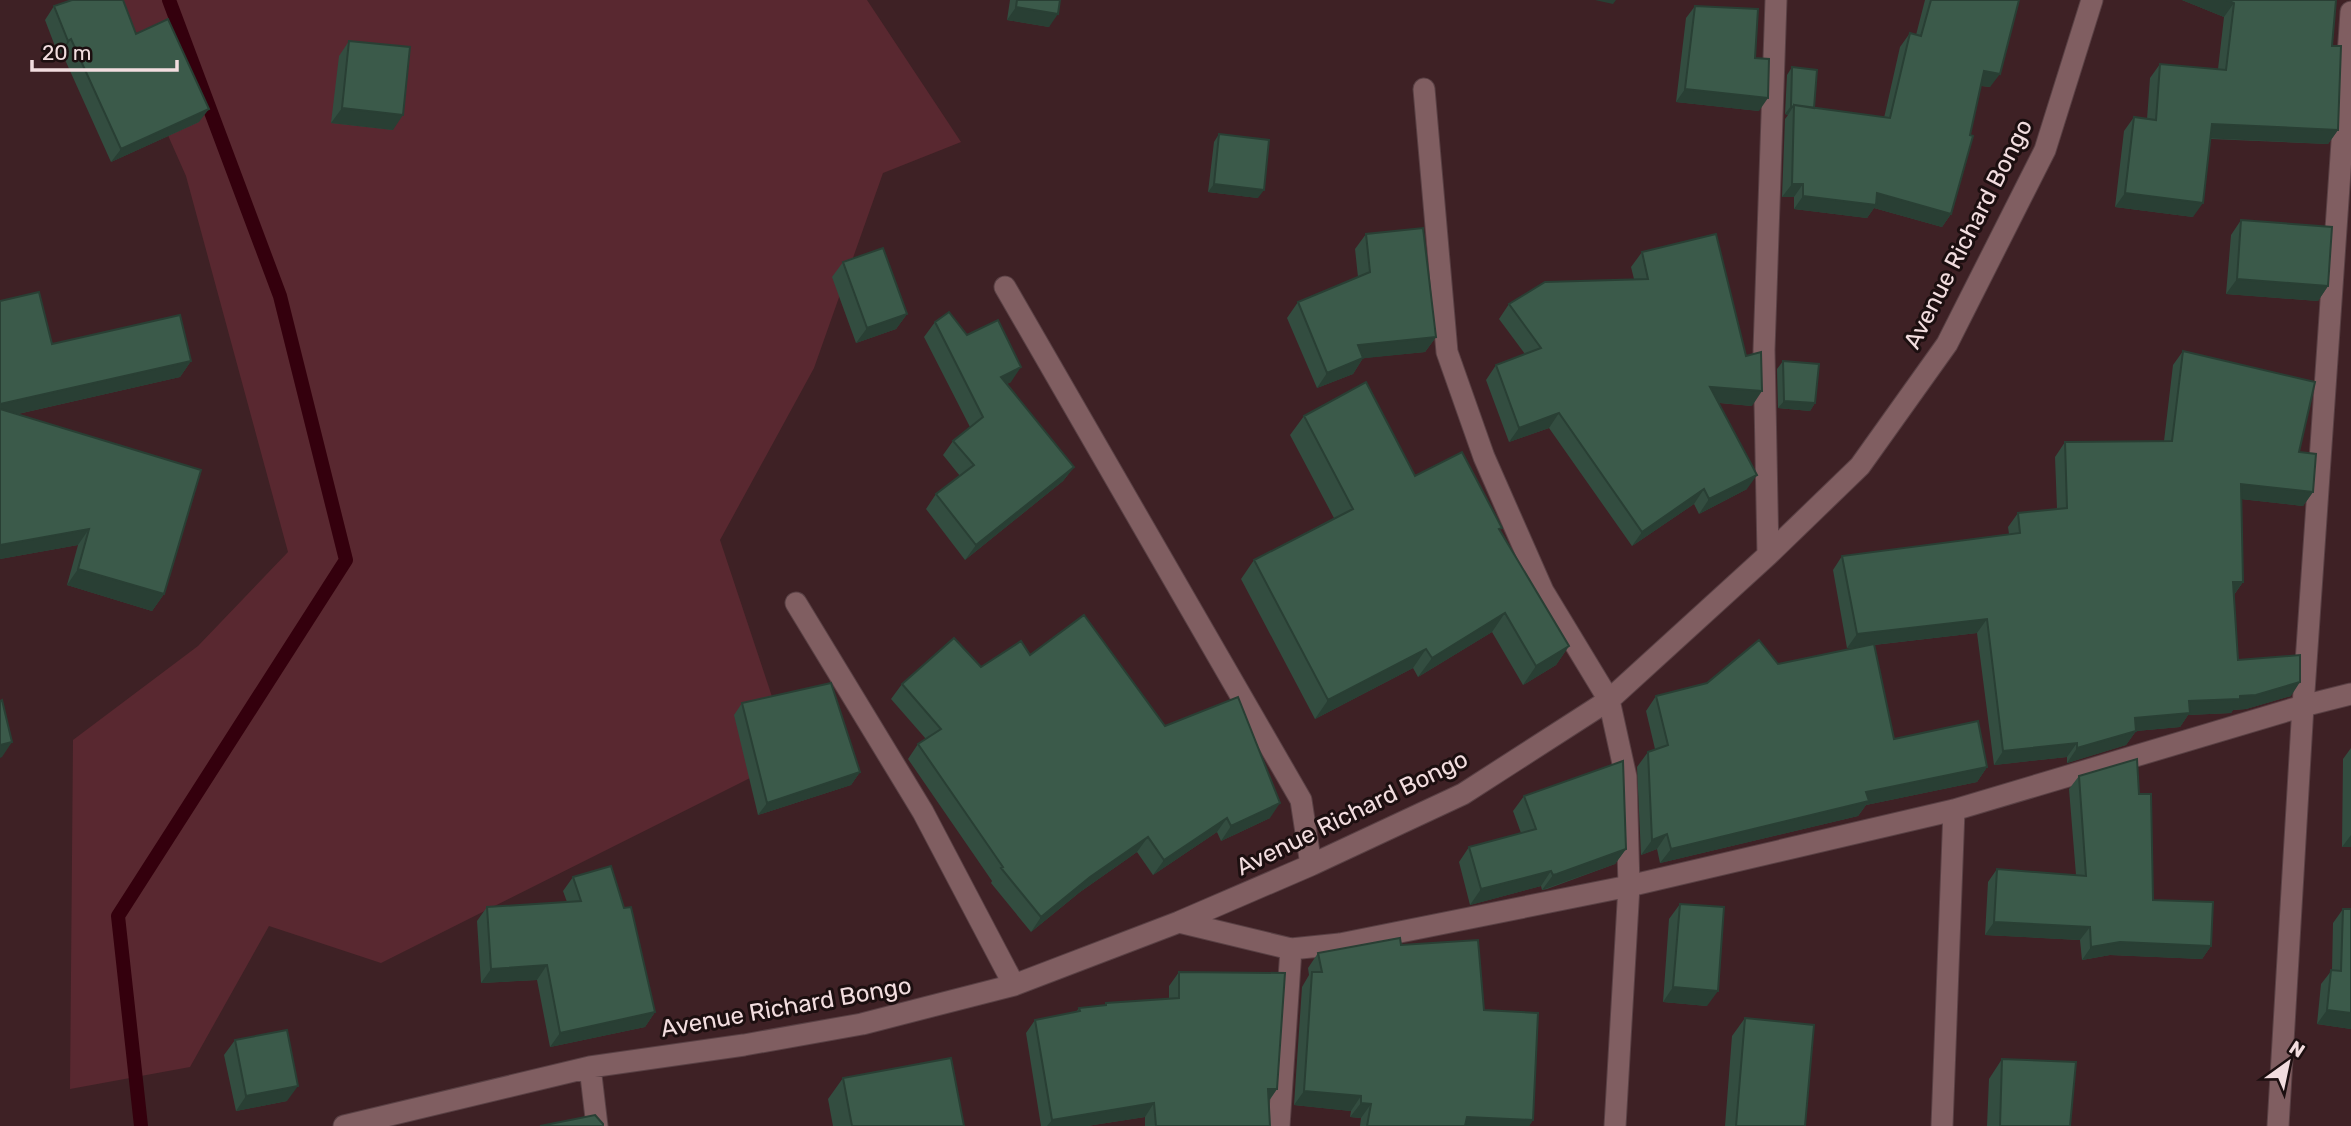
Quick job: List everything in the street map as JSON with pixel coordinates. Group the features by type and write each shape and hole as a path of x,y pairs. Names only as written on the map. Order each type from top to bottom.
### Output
{"street":[{"path":"1768,555 1764,350 1776,0"},
{"name":"Avenue Richard Bongo","path":"344,1126 590,1067 744,1045 862,1024 1014,985 1179,922 1311,865 1463,794 1609,700 1768,555 1860,466 1947,344 2045,150 2092,0"},
{"path":"2278,1126 2303,706 2351,12"},
{"path":"1424,89 1447,352 1484,457 1543,591 1609,700 1626,777 1629,886 1615,1126"},
{"path":"1005,288 1301,800 1311,865"},
{"path":"796,603 923,812 1014,985"},
{"path":"1179,922 1291,949 1340,944 1629,886 1954,810 2351,694"},
{"path":"1942,1126 1954,810"},
{"path":"1279,1126 1291,949"},
{"path":"590,1067 597,1126"}],"shaded area":[{"path":"108,0 867,0 961,142 883,173 814,368 720,540 792,757 381,963 269,926 190,1067 70,1089 73,740 198,646 288,552 186,176"}],"building":[{"path":"72,0 123,0 136,34 168,19 209,109 121,149 71,39 68,41 54,6"},
{"path":"1017,0 1060,0 1058,14 1016,7"},
{"path":"1931,0 2019,0 2000,74 1984,71 1970,135 1973,136 1951,214 1877,193 1876,205 1803,196 1803,184 1792,184 1794,105 1890,118 1910,33 1921,36"},
{"path":"2227,0 2336,0 2332,46 2341,46 2338,130 2212,124 2203,203 2125,193 2134,117 2156,120 2160,64 2226,70 2234,3"},
{"path":"1695,6 1758,9 1755,58 1769,59 1768,98 1685,89"},
{"path":"349,41 410,47 403,115 342,108"},
{"path":"1792,67 1817,70 1814,108 1791,106"},
{"path":"1219,134 1269,140 1264,190 1214,184"},
{"path":"2241,220 2332,227 2328,286 2237,279"},
{"path":"1423,228 1436,337 1358,345 1363,358 1327,373 1298,302 1370,272 1366,234"},
{"path":"1716,234 1746,356 1761,352 1762,391 1710,387 1757,475 1709,499 1704,489 1642,532 1559,413 1519,428 1496,365 1541,348 1509,304 1545,282 1648,279 1642,252"},
{"path":"883,248 907,314 867,328 843,262"},
{"path":"39,292 52,344 180,315 191,361 0,404 0,301"},
{"path":"949,312 967,335 998,320 1021,367 1001,377 1074,467 976,545 936,494 974,465 953,441 983,417 935,322"},
{"path":"2183,351 2315,382 2299,452 2316,454 2313,492 2241,484 2243,582 2233,582 2238,660 2300,655 2300,682 2256,695 2240,696 2240,699 2189,701 2190,713 2135,718 2136,731 2077,748 2077,743 2003,751 1987,619 1857,634 1842,556 2020,533 2018,513 2067,508 2065,442 2172,441"},
{"path":"1783,361 1819,364 1815,403 1784,401"},
{"path":"1366,382 1415,476 1462,452 1502,528 1499,529 1569,646 1536,666 1505,613 1432,658 1426,649 1328,700 1254,560 1353,509 1304,416"},
{"path":"0,409 201,470 164,594 78,569 89,529 0,545"},
{"path":"1084,615 1165,726 1238,697 1280,803 1231,826 1227,818 1164,860 1148,837 1090,877 1041,917 1001,868 1003,867 918,744 941,729 902,684 954,638 981,667 1021,641 1030,655"},
{"path":"1759,640 1778,664 1874,644 1894,739 1978,721 1987,767 1866,792 1869,801 1671,849 1667,834 1652,840 1648,752 1668,745 1656,696 1707,683"},
{"path":"831,683 860,772 767,803 742,703"},
{"path":"2,700 12,742 0,745 0,701"},
{"path":"2137,759 2139,794 2151,794 2153,900 2213,902 2211,946 2120,942 2091,947 2090,927 1994,922 1997,869 2086,876 2079,776"},
{"path":"1623,761 1626,849 1557,874 1553,875 1551,871 1481,889 1469,847 1536,829 1524,796"},
{"path":"611,866 624,908 631,907 655,1012 560,1033 547,965 491,969 487,907 581,901 573,877"},
{"path":"1680,904 1724,907 1718,991 1673,987"},
{"path":"2343,909 2351,909 2351,1013 2327,1010 2331,970 2341,971"},
{"path":"1400,938 1401,945 1478,940 1484,1010 1538,1013 1533,1120 1467,1117 1465,1126 1367,1126 1371,1104 1361,1103 1361,1096 1304,1091 1312,972 1322,972 1318,953"},
{"path":"1179,972 1285,973 1277,1089 1268,1089 1270,1126 1156,1126 1154,1103 1052,1120 1035,1020 1106,1003 1179,998"},
{"path":"1745,1018 1814,1025 1805,1126 1736,1126"},
{"path":"287,1030 298,1086 246,1096 235,1040"},
{"path":"951,1058 964,1126 852,1126 843,1078"},
{"path":"2002,1059 2076,1062 2070,1126 2000,1126"},
{"path":"595,1115 603,1126 540,1126"}],"waterway":[{"path":"141,1126 118,916 346,560 280,296 169,0"}]}
